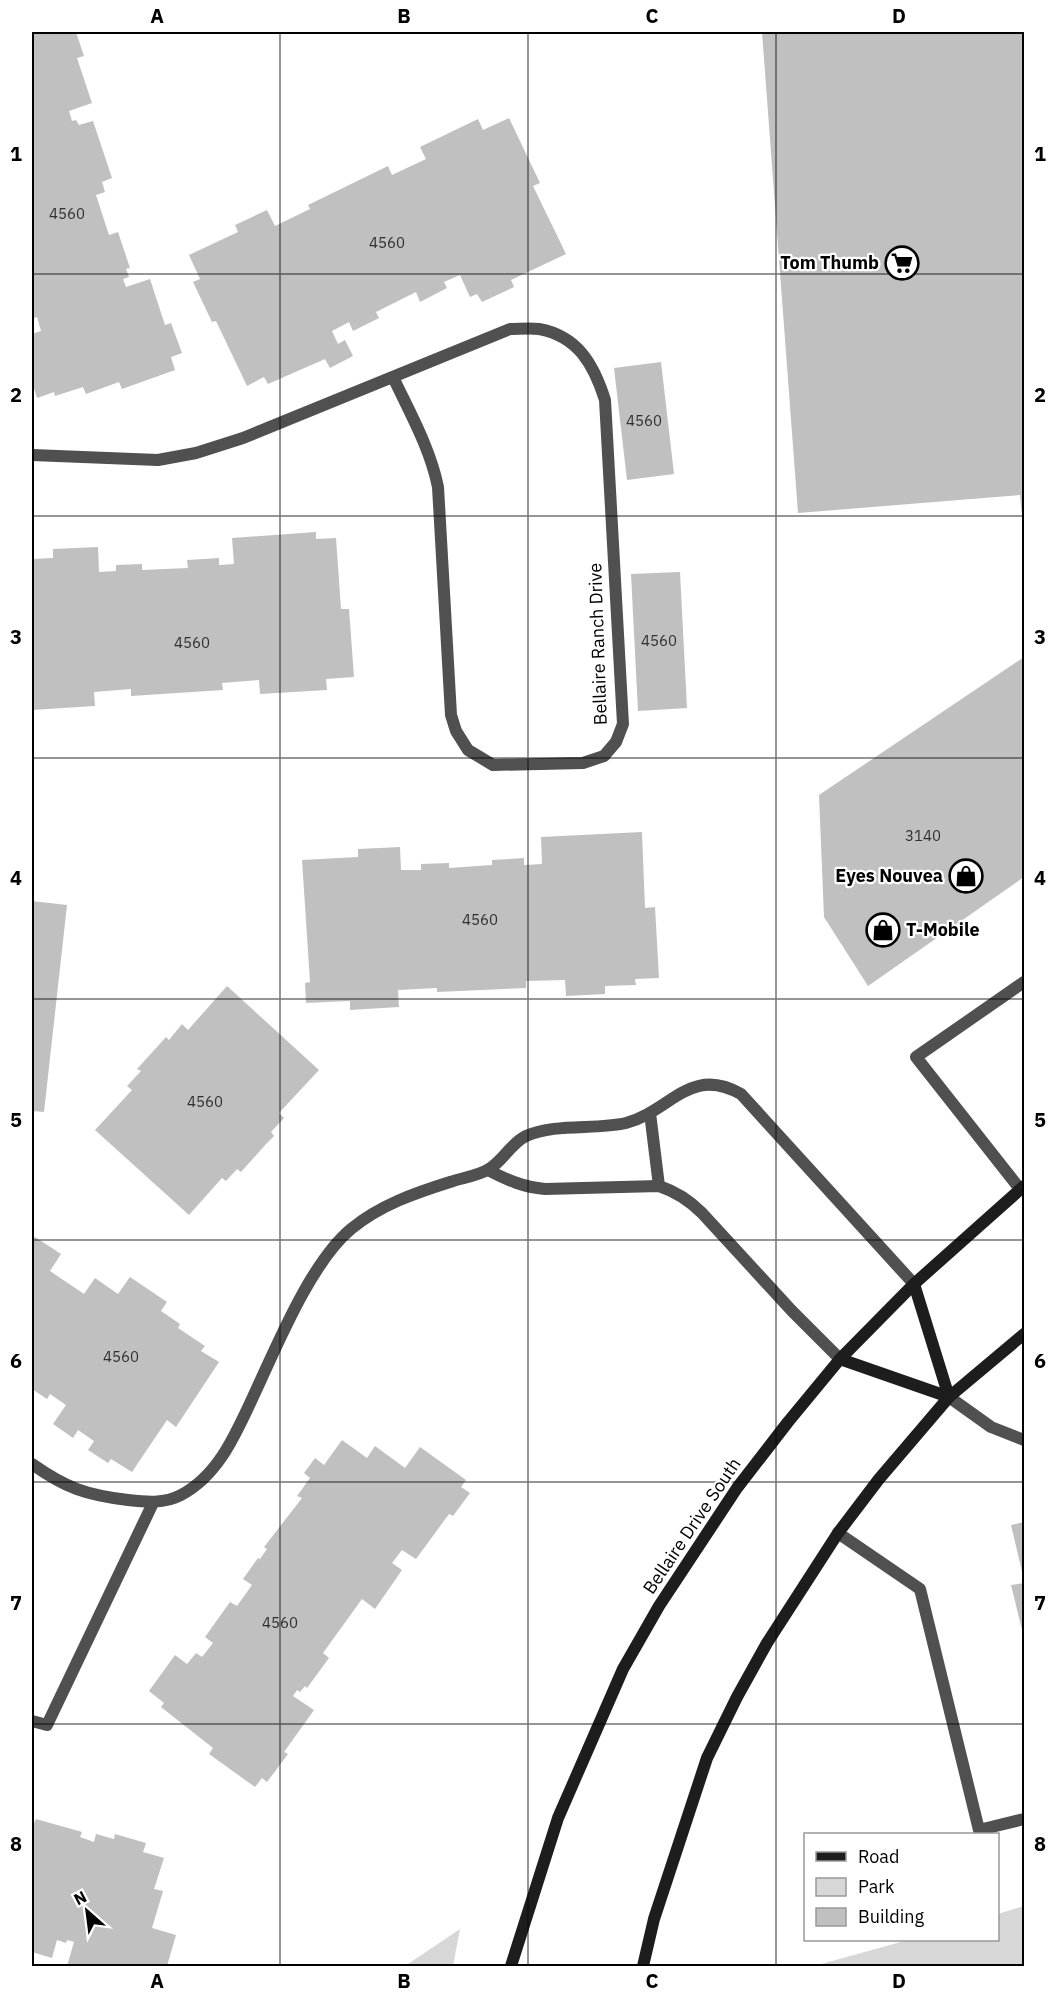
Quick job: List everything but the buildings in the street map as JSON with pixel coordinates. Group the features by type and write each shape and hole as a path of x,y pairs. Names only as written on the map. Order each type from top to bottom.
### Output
{"main road":[{"name":"Bellaire Drive South","path":"511,1966 558,1818 623,1669 659,1606 737,1488 840,1359 914,1284 1022,1188"},
{"path":"914,1284 949,1396"},
{"path":"643,1966 654,1919 707,1758 767,1643 838,1533 879,1479 949,1396 1024,1334"},
{"path":"840,1359 949,1396"}],"lane":[{"name":"Bellaire Ranch Drive","path":"32,455 158,460 195,453 243,438 510,329 539,329 567,339 585,356 597,375 604,400 623,724 616,742 604,756 583,763 494,765 468,750 456,731 450,715 438,487 434,467 425,445 393,377"},
{"path":"1022,1188 916,1057 1024,982"},
{"path":"32,1464 75,1490 105,1498 153,1503 181,1495 197,1484 218,1464 233,1440 277,1345 310,1282 328,1254 351,1229 392,1203 488,1170 526,1136 545,1131 626,1123 650,1113 690,1088 703,1084 716,1084 741,1094 914,1284"},
{"path":"650,1113 659,1186"},
{"path":"488,1170 512,1183 528,1188 659,1186 674,1191 689,1201 840,1359"},
{"path":"949,1396 991,1427 1024,1440"},
{"path":"32,1721 46,1725 153,1503"},
{"path":"838,1533 920,1589 979,1830 1024,1819"}],"green space":[{"path":"1024,1906 1024,1966 814,1966 904,1941 999,1941 999,1914"},
{"path":"460,1929 453,1966 405,1966"}],"place":[{"name":"Tom Thumb","path":"902,263"},
{"name":"Eyes Nouvea","path":"966,876"},
{"name":"T-Mobile","path":"883,930"}]}
